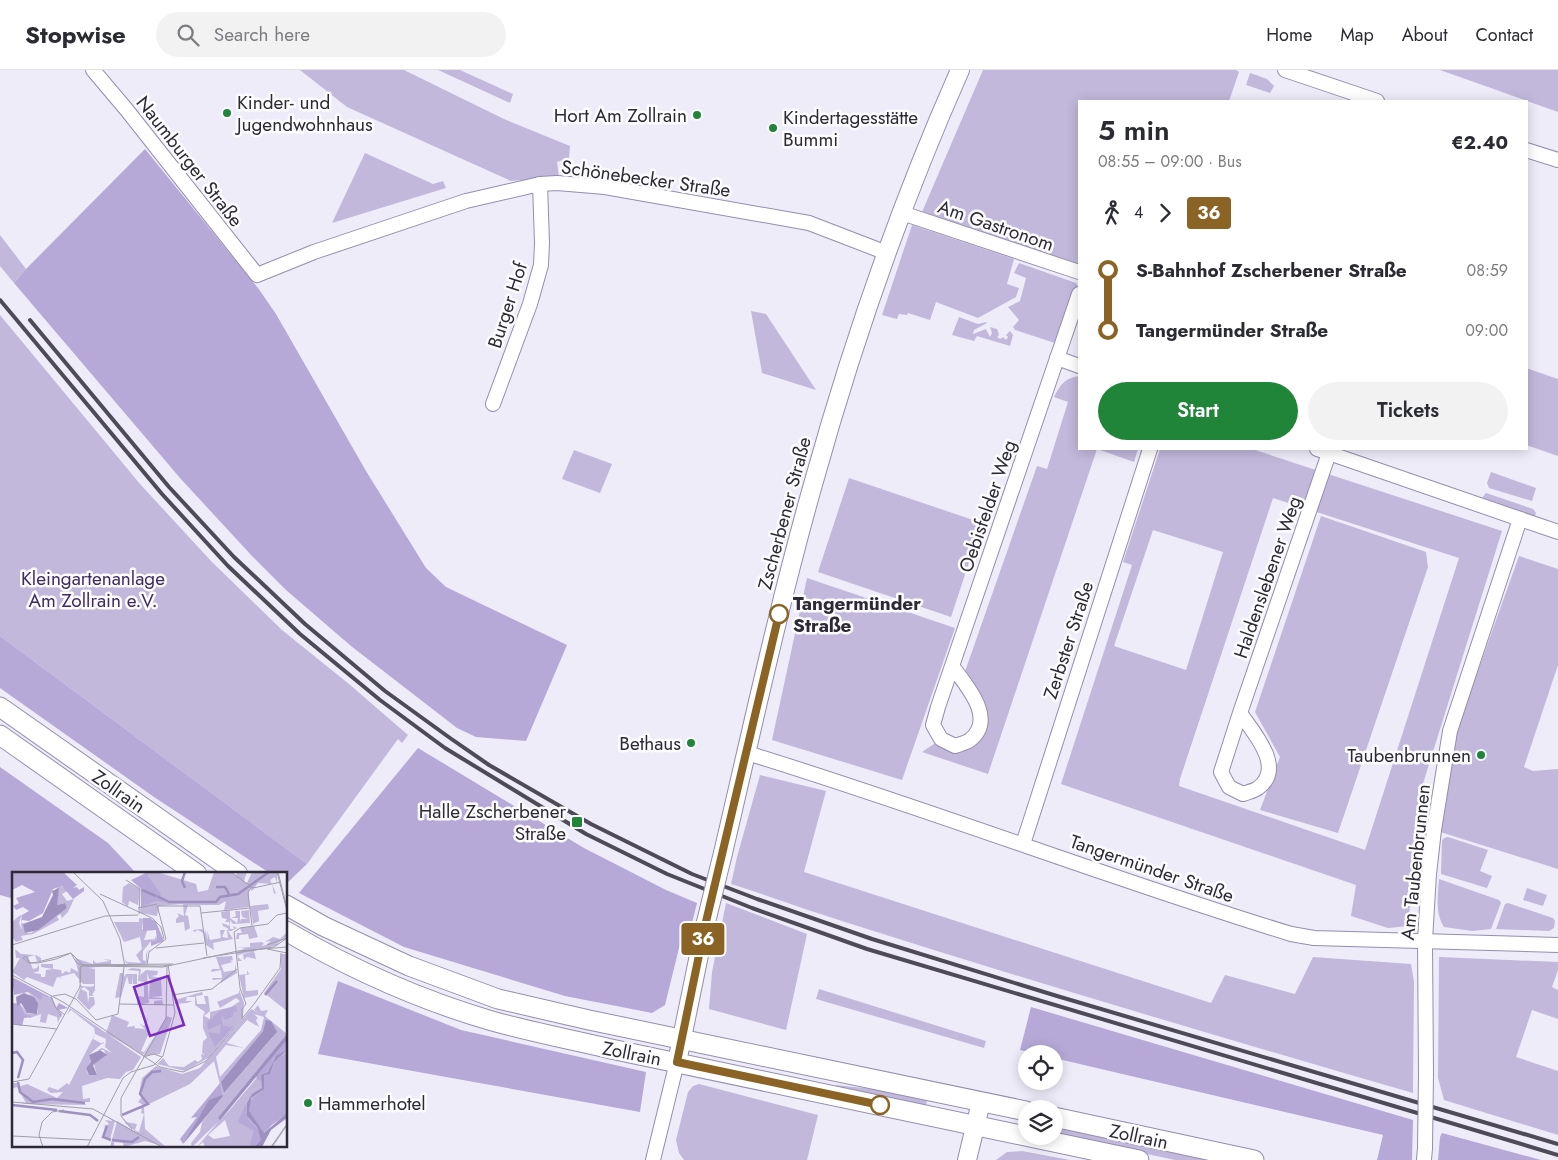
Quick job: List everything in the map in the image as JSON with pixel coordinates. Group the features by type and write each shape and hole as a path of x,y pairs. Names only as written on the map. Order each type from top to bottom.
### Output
{"main road":[{"name":"Zollrain","path":"0,707 235,872"},
{"name":"Zollrain","path":"0,735 192,872"},
{"name":"Zollrain","path":"288,906 323,926 409,966 498,998 588,1020 1018,1109"},
{"name":"Zollrain","path":"288,932 356,969 434,1001 546,1035 1140,1160"},
{"name":"Zollrain","path":"1063,1119 1254,1160"}],"street":[{"name":"Naumburger Straße","path":"93,70 257,275"},
{"name":"Zscherbener Straße","path":"677,1062 705,926 779,614 814,481 843,383 887,253 945,102 960,70"},
{"path":"1285,70 1375,100"},
{"path":"1528,151 1558,160"},
{"name":"Schönebecker Straße","path":"257,275 314,252 466,200 540,184 573,183 605,187 809,224 887,253"},
{"name":"Burger Hof","path":"493,404 530,304 540,265 542,243 540,184"},
{"name":"Am Gastronom","path":"902,213 1078,272"},
{"name":"Oebisfelder Weg","path":"952,666 973,695 980,710 980,728 970,741 955,746 941,739 933,725 952,666 1078,297"},
{"path":"1057,358 1078,366"},
{"name":"Zerbster Straße","path":"1022,844 1150,450"},
{"path":"1323,451 1558,532"},
{"name":"Haldenslebener Weg","path":"1240,714 1261,743 1269,758 1268,776 1258,789 1243,794 1229,787 1221,772 1323,451"},
{"name":"Am Taubenbrunnen","path":"1425,1154 1425,940 1434,830 1450,731 1520,519"},
{"name":"Tangermünder Straße","path":"747,753 803,770 1291,934 1314,938 1558,945"},
{"path":"194,872 207,853"},
{"path":"654,1159 677,1062"},
{"path":"967,1160 981,1102"}],"green space":[{"path":"300,70 404,70 504,119 570,146 569,158 557,162 559,177 511,181 347,107"},
{"path":"438,70 460,70 513,94 510,103"},
{"path":"983,70 1236,70 1239,72 1229,100 1078,100 1078,267 922,212"},
{"path":"1440,70 1558,70 1558,112"},
{"path":"1250,73 1267,79 1274,86 1270,93 1246,85"},
{"path":"365,153 433,184 443,181 446,188 332,223"},
{"path":"912,225 1014,259 1007,284 1019,288 1016,297 978,318 936,302 930,320 908,313 907,315 899,314 897,319 882,315"},
{"path":"0,235 26,269 14,283 0,266"},
{"path":"1019,263 1076,283 1078,286 1058,344 1015,330 1013,327 1019,320 1008,307 1020,301 1026,278 1014,273"},
{"path":"751,311 766,314 816,390 762,373"},
{"name":"Kleingartenanlage Am Zollrain e.V.","path":"0,315 140,484 211,561 282,630 408,735 402,743 398,739 307,864 0,636"},
{"path":"959,317 978,324 987,323 974,330 973,334 986,329 990,337 992,333 990,327 997,329 999,335 997,337 1000,339 1003,337 1006,340 1008,337 1006,335 1010,331 1013,335 1010,346 977,336 974,341 952,335"},
{"path":"1528,369 1558,379 1558,456 1528,446"},
{"path":"1078,376 1078,450 1097,450 988,774 922,752 941,739 955,746 980,728 962,680 1037,466 1047,469 1068,402 1054,397 1058,389 1070,378"},
{"path":"574,450 612,464 600,493 562,479"},
{"path":"1100,450 1138,450 1134,462"},
{"path":"1160,450 1255,450 1502,531 1421,790 1408,926 1388,928 1351,916 1356,885 1061,784 1132,565 1123,562","holes":["1273,498 1459,558 1365,850 1179,786","1153,530 1223,552 1186,670 1114,646"]},
{"path":"1491,472 1536,488 1532,501 1489,488 1487,483"},
{"path":"849,478 982,523 951,617 818,572"},
{"path":"1486,493 1533,509 1536,513 1535,516 1482,498"},
{"path":"1321,516 1426,552 1428,567 1338,833 1260,810 1280,757 1255,712"},
{"path":"1519,556 1558,569 1558,665 1524,767 1533,771 1558,769 1558,869 1434,830 1456,732"},
{"path":"807,578 955,628 902,780 772,740"},
{"path":"760,775 826,791 804,872 1211,1003 1225,975 1295,994 1313,957 1411,964 1414,982 1413,1093 987,966 731,884"},
{"path":"1448,837 1488,850 1480,871 1492,876 1487,888 1441,874 1442,841"},
{"path":"1439,879 1499,900 1501,903 1491,929 1472,931 1444,927 1438,910"},
{"path":"1527,888 1547,895 1543,906 1523,900"},
{"path":"726,903 807,934 786,1030 709,1009 712,972"},
{"path":"1508,903 1553,918 1555,921 1554,928 1549,931 1496,929 1505,904"},
{"path":"1439,957 1558,962 1558,970 1552,987 1558,990 1558,1019 1532,1010 1516,1057 1558,1071 1558,1135 1444,1100 1438,1078"},
{"path":"819,989 986,1041 984,1048 816,999"},
{"path":"699,1084 818,1115 807,1160 684,1160 679,1153 676,1140 688,1092 693,1086"},
{"path":"836,1085 873,1089 927,1100 926,1107 835,1088"},
{"path":"1063,1128 1214,1160 1175,1160 1063,1136"},
{"path":"1022,1151 1070,1160 996,1160 1007,1152"}],"shaded area":[{"path":"145,149 258,288 276,314 366,471 426,568 446,587 567,645 526,741 476,737 457,728 351,646 286,590 180,478 14,283"},
{"path":"0,636 307,864 288,882 288,872 268,872 154,797 0,688"},
{"path":"418,748 584,848 666,890 697,903 692,923 681,940 665,1005 652,1013 565,996 404,947 299,893"},
{"path":"0,767 108,843 135,872 12,872 12,898 0,895"},
{"path":"338,981 461,1030 646,1072 640,1112 318,1054"},
{"path":"1031,1007 1413,1120 1412,1160 1377,1160 1383,1135 1063,1060 1063,1045 1021,1045"},
{"path":"1442,1133 1541,1160 1438,1160"}],"railway":[{"path":"0,300 162,494 228,566 300,634 380,700 445,748 586,834 667,874 752,908 867,949 1558,1155"},
{"path":"30,320 169,487 234,557 305,624 385,691 450,738 489,765 591,824 692,874 872,939 1057,996 1558,1144"}],"bus line":[{"name":"36","path":"779,614 705,926 677,1062 880,1105"}],"place":[{"name":"Kinder- und Jugendwohnhaus","path":"227,113"},
{"name":"Hort Am Zollrain","path":"697,115"},
{"name":"Kindertagesstätte Bummi","path":"773,128"},
{"name":"Tangermünder Straße","path":"779,614"},
{"name":"Bethaus","path":"691,743"},
{"name":"Taubenbrunnen","path":"1481,755"},
{"name":"Halle Zscherbener Straße","path":"577,822"},
{"name":"Hammerhotel","path":"308,1103"}]}
